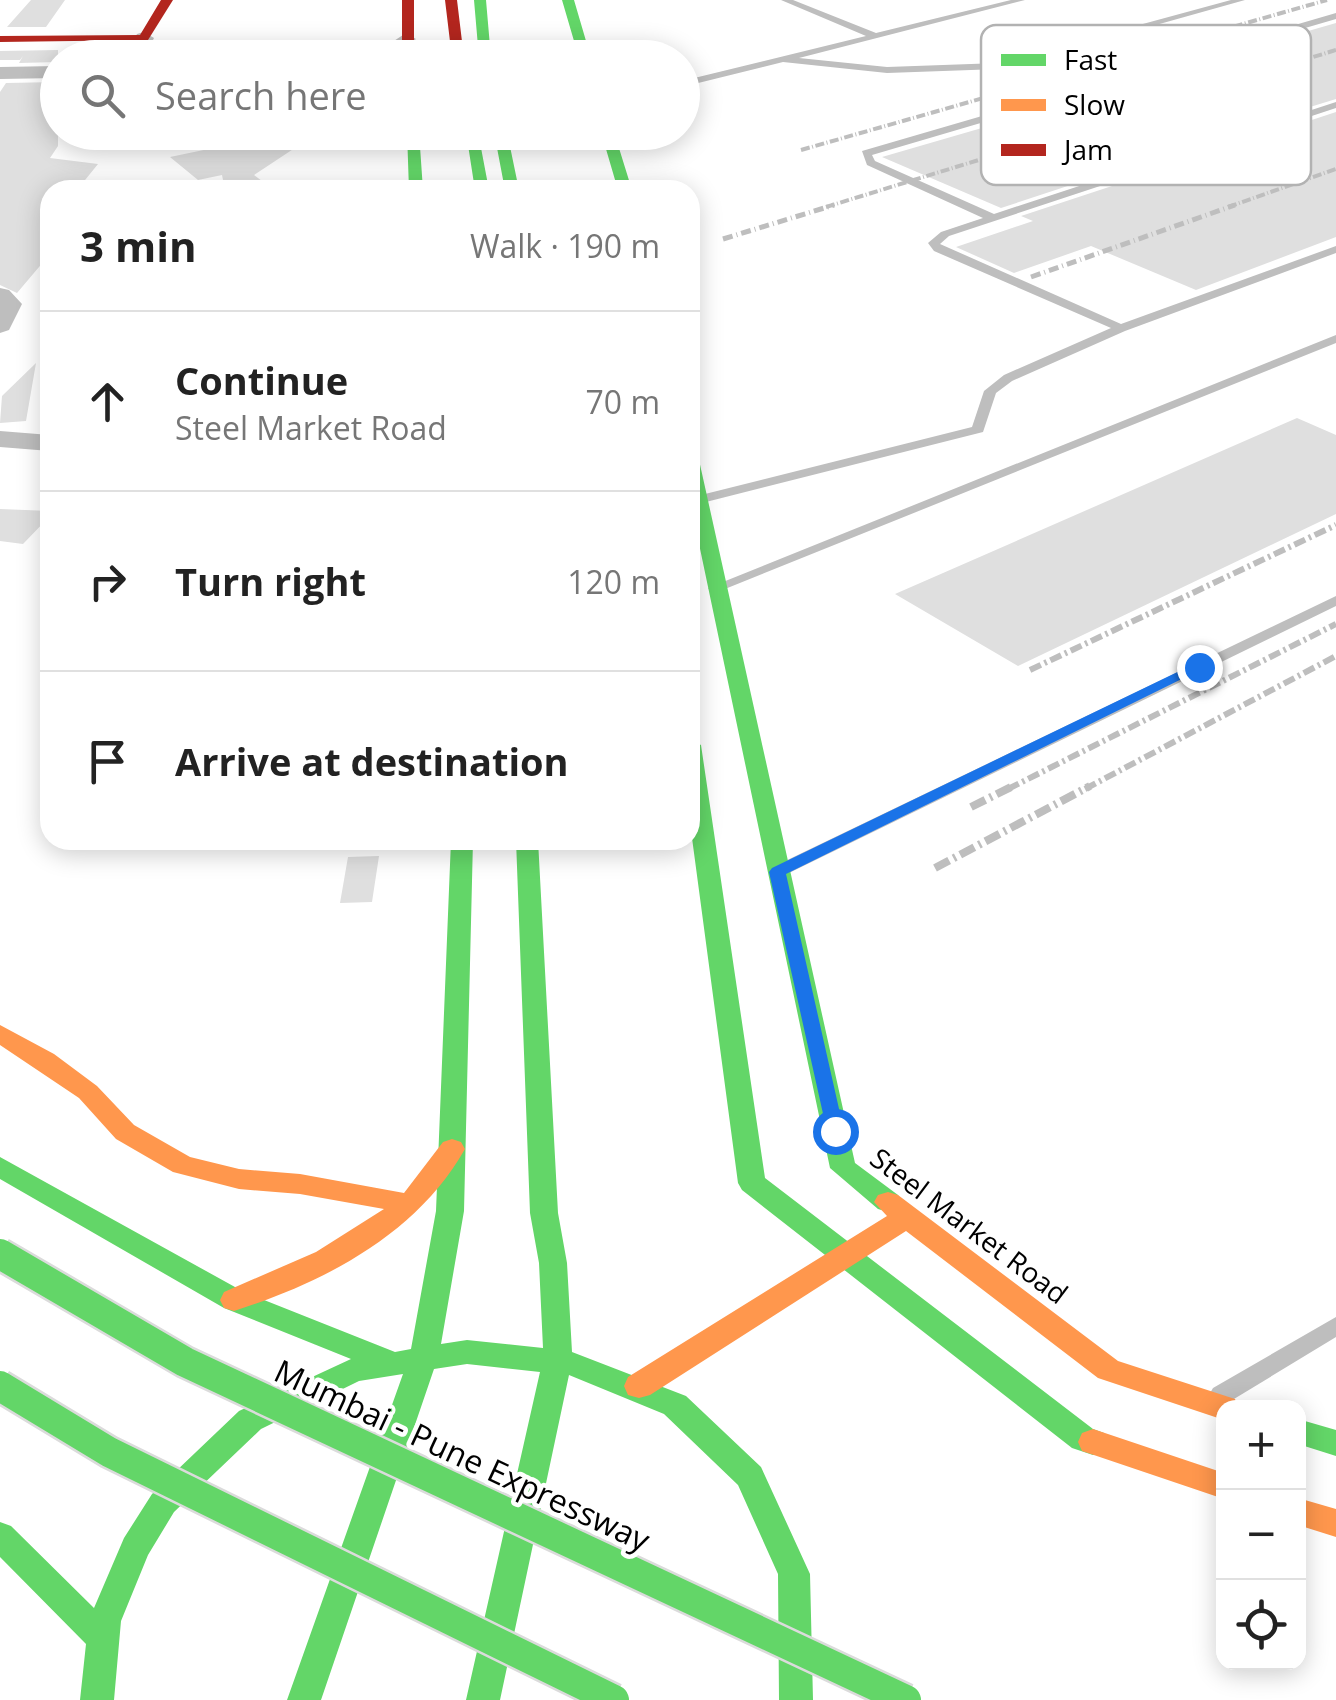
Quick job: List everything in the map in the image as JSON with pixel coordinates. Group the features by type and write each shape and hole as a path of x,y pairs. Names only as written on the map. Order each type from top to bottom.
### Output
{"main road":[{"path":"144,40 167,0"},
{"path":"407,40 408,0"},
{"path":"423,0 429,40"},
{"path":"451,0 456,40"},
{"path":"480,0 483,40"},
{"path":"548,0 558,40"},
{"path":"568,0 580,40"},
{"path":"0,39 40,42"},
{"path":"414,150 415,180"},
{"path":"475,150 480,180"},
{"path":"504,150 510,180"},
{"path":"613,150 622,180"},
{"name":"Steel Market Road","path":"700,510 843,1168 1108,1370 1216,1405"},
{"path":"700,816 752,1183 1083,1439 1216,1483"},
{"path":"304,1700 425,1353 450,1211 462,850"},
{"path":"483,1700 558,1357 553,1264 544,1214 527,850"},
{"path":"0,1034 45,1060 88,1092 126,1132 182,1165 239,1179 300,1184 410,1204"},
{"path":"234,1300 320,1264 368,1236 410,1204 452,1150"},
{"path":"0,1167 234,1300 385,1360"},
{"path":"639,1386 907,1216"},
{"name":"Mumbai - Pune Expressway","path":"0,1254 185,1362 906,1700"},
{"path":"97,1700 102,1638 128,1558 150,1522 203,1458 270,1407 332,1377 385,1360 425,1353 508,1350 558,1357 639,1386 702,1427 729,1453 772,1515 787,1550 800,1607 801,1667 796,1700"},
{"path":"0,1386 109,1452 614,1700"},
{"path":"1306,1434 1336,1443"},
{"path":"1306,1514 1336,1523"},
{"path":"0,1536 102,1638"}],"street":[{"path":"0,73 40,72"},
{"path":"0,295 10,304 0,325"},
{"path":"0,439 40,442"}],"lane":[{"path":"786,0 876,36"},
{"path":"700,80 1021,0"},
{"path":"1149,25 1241,0"},
{"path":"1304,25 1336,16"},
{"path":"784,59 887,70 981,67"},
{"path":"1311,113 1336,105"},
{"path":"981,119 866,153 870,163 993,218"},
{"path":"1093,185 945,234 934,243 938,249 1121,328"},
{"path":"700,499 978,429 990,391 1008,378 1121,328 1336,249"},
{"path":"715,588 1336,339"},
{"path":"778,872 1336,600"},
{"path":"1224,1400 1336,1326"}],"building":[{"path":"31,0 65,0 46,27 7,27"},
{"path":"1336,23 1336,99 1311,107 1311,30"},
{"path":"40,50 40,62 19,63 23,56 20,60 0,60 0,51"},
{"path":"40,82 40,150 55,150 50,158 98,164 85,180 40,180 40,266 17,293 0,285 0,92 6,83"},
{"path":"1336,112 1336,237 1196,290 1091,246 1014,273 956,247 1033,221 1021,216 1115,185 1311,185 1311,120"},
{"path":"981,128 981,185 1071,185 1001,208 882,157"},
{"path":"204,150 292,150 254,175 261,180 223,180 222,175 198,180 170,157"},
{"path":"36,363 26,421 0,423 2,396"},
{"path":"1297,418 1336,435 1336,514 1018,666 895,594"},
{"path":"0,509 40,511 40,526 23,544 0,541"},
{"path":"379,856 372,902 340,903 348,857"}],"railway":[{"path":"1239,25 1327,0"},
{"path":"1311,58 1336,50"},
{"path":"801,150 981,99"},
{"path":"826,207 981,159"},
{"path":"1311,178 1336,169"},
{"path":"1228,207 1291,185"},
{"path":"723,239 834,205"},
{"path":"1031,277 1235,205"},
{"path":"1030,670 1336,525"},
{"path":"1008,789 1336,624"},
{"path":"1085,789 1336,656"},
{"path":"971,807 1013,786"},
{"path":"935,868 1090,786"}],"traffic: fast":[{"path":"480,0 483,40"},
{"path":"568,0 580,40"},
{"path":"414,150 415,180"},
{"path":"475,150 480,180"},
{"path":"504,150 510,180"},
{"path":"613,150 622,180"},
{"path":"700,506 843,1168 888,1202"},
{"path":"700,816 752,1183 1083,1439 1093,1442"},
{"path":"304,1700 425,1353 450,1211 462,850"},
{"path":"483,1700 558,1357 553,1263 544,1213 527,850"},
{"path":"0,1167 234,1300 385,1360"},
{"path":"0,1254 185,1362 906,1700"},
{"path":"97,1700 105,1621 135,1548 163,1503 250,1420 354,1370 467,1352 577,1364 675,1405 750,1476 794,1574 796,1700"},
{"path":"0,1386 109,1452 614,1700"},
{"path":"1306,1434 1336,1443"},
{"path":"0,1536 102,1638"}],"traffic: slow":[{"path":"0,1034 45,1060 88,1092 125,1132 182,1165 239,1179 300,1184 410,1204"},
{"path":"234,1300 326,1260 370,1235 415,1198 452,1149"},
{"path":"888,1202 1108,1370 1216,1405"},
{"path":"639,1386 907,1217"},
{"path":"1093,1442 1216,1483"},
{"path":"1306,1514 1336,1523"}],"traffic: jam":[{"path":"0,39 144,38 167,0"},
{"path":"408,0 408,40"},
{"path":"451,0 456,40"}],"route":[{"path":"835,1131 778,872 1199,667"}]}
